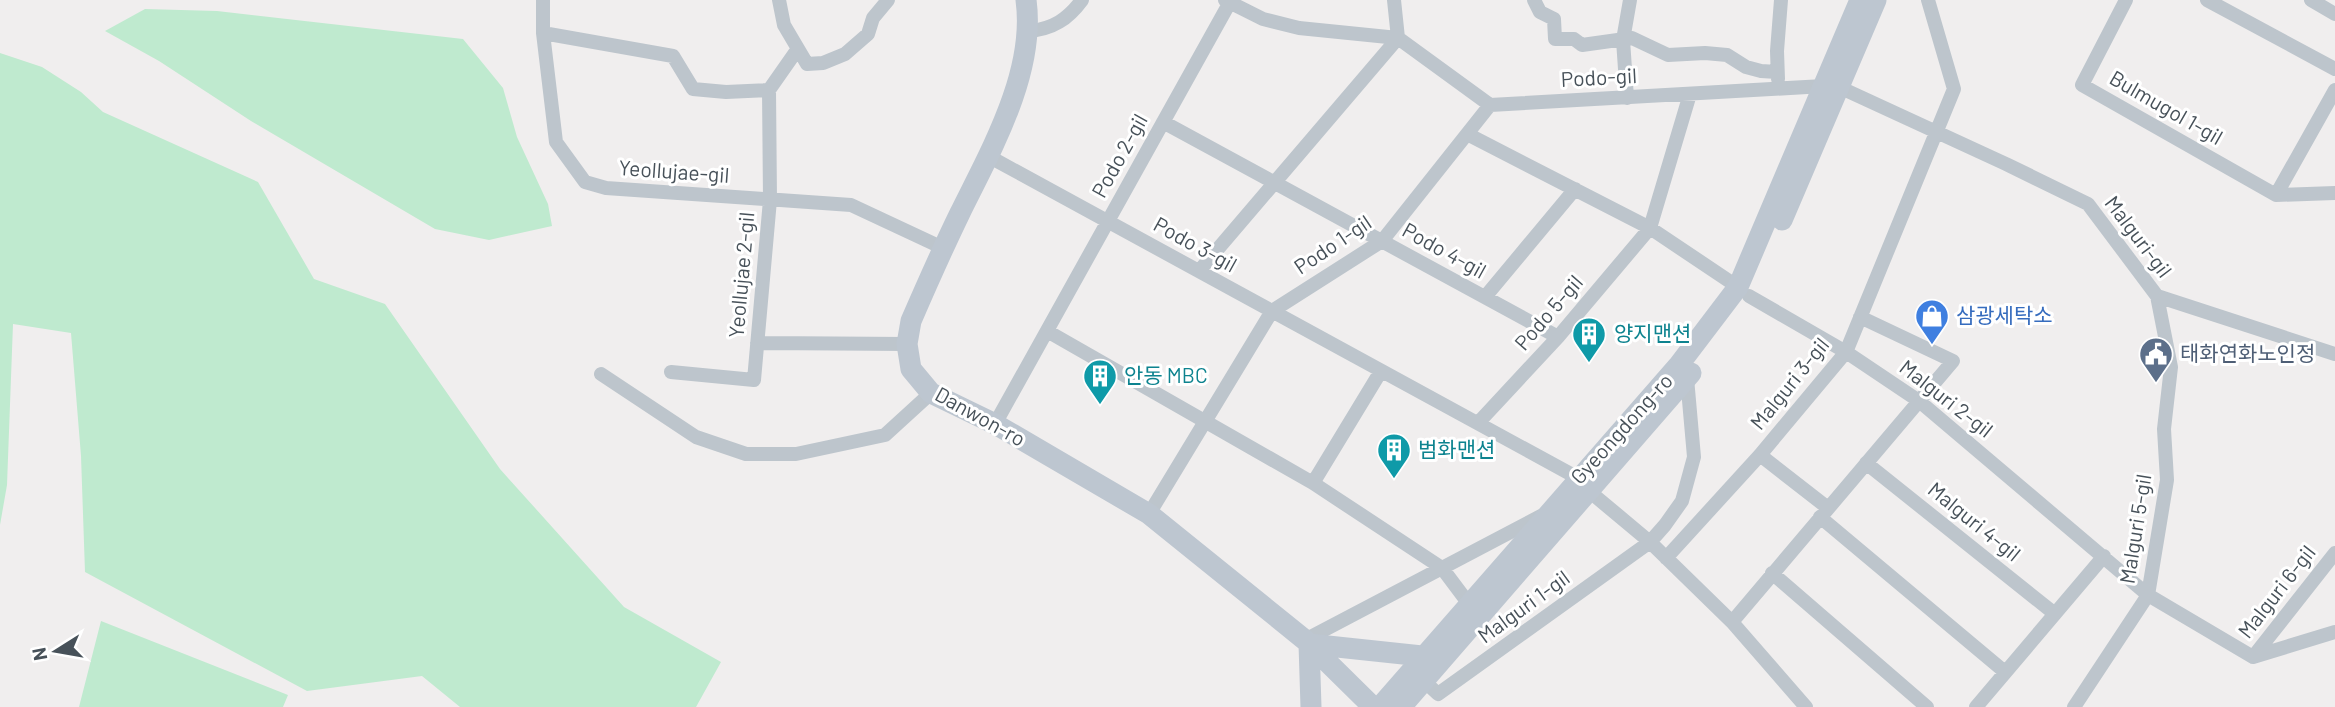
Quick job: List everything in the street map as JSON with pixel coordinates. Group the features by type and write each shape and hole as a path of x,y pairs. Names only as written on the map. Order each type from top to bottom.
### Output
{"street":[{"name":"Yeollujae-gil","path":"542,0 556,142 585,182 606,188 851,205 943,248"},
{"path":"779,0 784,24 807,64 823,63 845,54 868,34 873,18 888,0"},
{"path":"757,344 906,344 911,321 988,156 1018,82 1026,55 1029,31 1026,0"},
{"path":"1029,31 1060,24 1082,0"},
{"path":"1199,271 1398,38 1394,0"},
{"path":"1534,0 1540,12 1553,19 1555,39 1574,39 1582,45 1632,38 1668,55 1727,55 1746,67 1777,72"},
{"path":"1627,98 1623,40 1630,0"},
{"path":"1780,89 1777,72 1781,0"},
{"name":"Gyeongdong-ro","path":"1833,87 1860,0"},
{"name":"Gyeongdong-ro","path":"1380,707 1549,512 1583,485 1686,378 1743,291 1833,87 1876,0"},
{"name":"Malguri 3-gil","path":"1667,558 1760,455 1846,352 1954,89 1928,0"},
{"name":"Bulmugol 1-gil","path":"2126,0 2082,85 2276,195"},
{"path":"2207,0 2335,69"},
{"path":"2311,0 2335,14"},
{"path":"1228,1 1263,19 1299,28 1398,38 1490,106"},
{"name":"Podo 2-gil","path":"995,424 1228,1"},
{"path":"544,33 673,57 693,89 726,92 769,90 797,50"},
{"name":"Podo-gil","path":"1490,106 1833,87"},
{"name":"Malguri-gil","path":"1833,87 1937,132 2088,204 2157,296 2335,354"},
{"name":"Yeollujae 2-gil","path":"671,372 754,380 770,200 769,90"},
{"path":"2276,195 2335,90"},
{"name":"Podo 5-gil","path":"1478,424 1558,337 1650,228 1690,94"},
{"name":"Podo 1-gil","path":"1149,514 1272,311 1382,242 1490,106"},
{"name":"Podo 4-gil","path":"1163,122 1558,337"},
{"path":"1469,135 1650,228"},
{"name":"Podo 3-gil","path":"988,156 1478,424 1583,485"},
{"path":"1485,298 1575,189"},
{"path":"2276,195 2335,193"},
{"name":"Malguri 2-gil","path":"1650,228 1743,291 1846,352 1919,401 2148,595 2253,657"},
{"name":"Gyeongdong-ro","path":"1401,707 1678,366 1743,291"},
{"name":"Malguri 5-gil","path":"2074,707 2148,595 2167,480 2164,429 2171,367 2157,296"},
{"path":"1732,622 1953,361 1860,317"},
{"path":"1047,331 1313,483 1443,568 1469,604"},
{"name":"Danwon-ro","path":"906,344 911,369 931,393 995,424 1149,514 1307,642 1373,707"},
{"path":"1313,483 1381,371"},
{"path":"601,374 696,437 746,454 796,454 885,435 931,393"},
{"name":"Malguri 1-gil","path":"1423,680 1438,694 1650,542 1682,501 1694,457 1686,378"},
{"path":"1760,455 2005,673"},
{"name":"Malguri 4-gil","path":"1866,463 2054,614"},
{"path":"1583,485 1650,542 1732,622 1806,707"},
{"path":"1307,642 1549,512"},
{"name":"Malguri 6-gil","path":"2253,657 2335,553"},
{"path":"1976,707 2104,556"},
{"path":"1772,573 1927,707"},
{"path":"2253,657 2335,632"},
{"path":"1307,642 1422,656"},
{"path":"1307,642 1311,707"}],"green space":[{"path":"145,9 217,11 463,39 503,88 517,137 548,204 552,226 489,240 435,229 105,31"},
{"path":"0,53 42,67 81,92 103,112 258,182 314,279 385,304 500,469 624,607 721,662 696,707 460,707 422,676 307,691 85,572 81,456 71,333 13,324 7,485 0,525"},
{"path":"101,621 288,695 283,707 79,707"}],"place":[{"name":"삼광세탁소","path":"1932,346"},
{"name":"양지맨션","path":"1589,364"},
{"name":"태화연화노인정","path":"2156,384"},
{"name":"안동 MBC","path":"1100,406"},
{"name":"범화맨션","path":"1394,480"}]}
